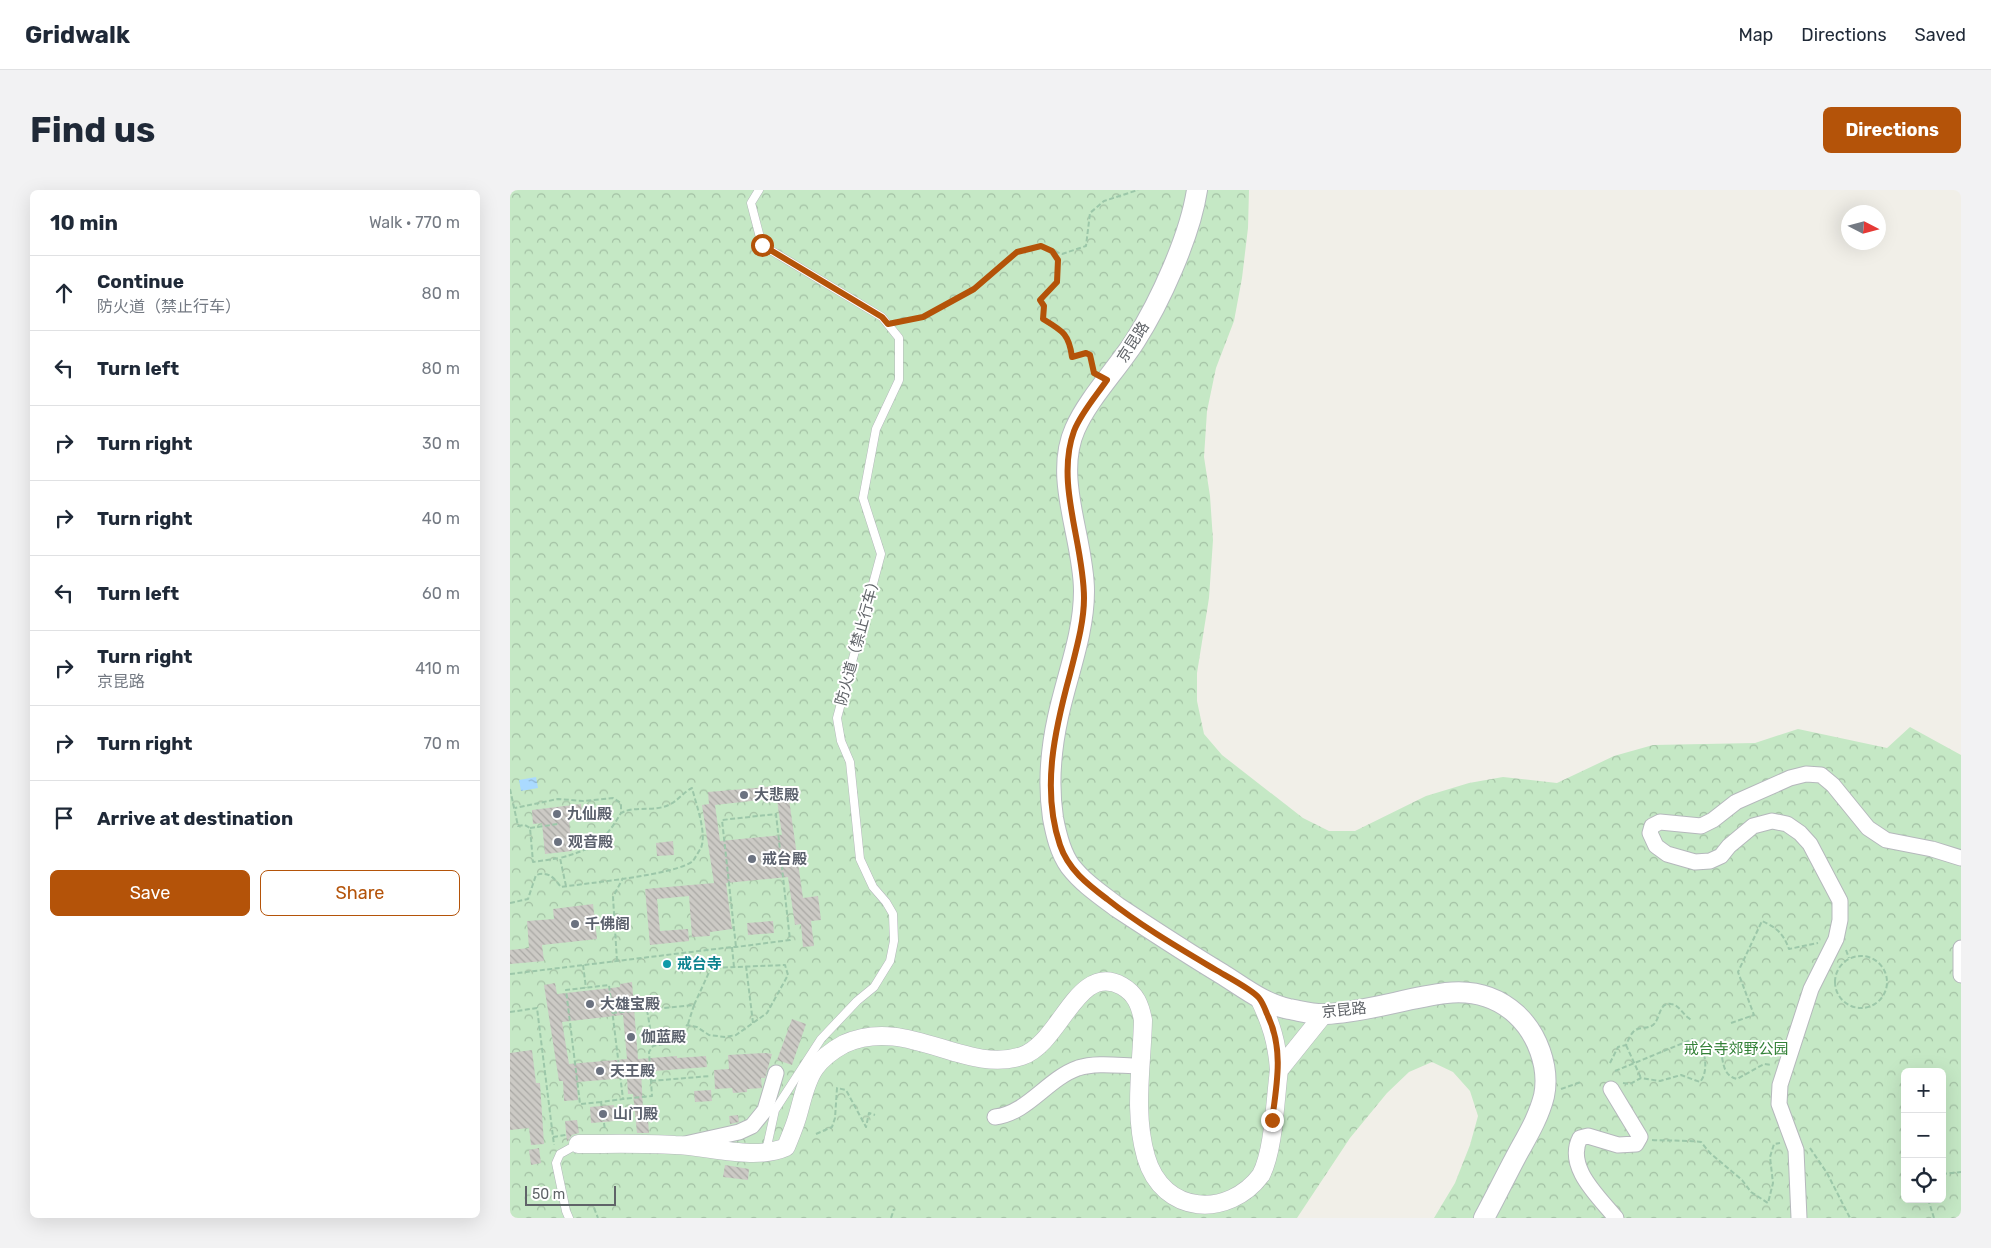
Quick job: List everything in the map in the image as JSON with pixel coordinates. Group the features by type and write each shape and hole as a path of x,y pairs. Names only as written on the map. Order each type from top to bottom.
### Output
{"main road":[{"name":"京昆路","path":"1197,190 1193,213 1186,234 1155,306 1135,341 1075,429 1067,463 1068,484 1084,580 1084,602 1080,631 1058,716 1053,744 1051,786 1055,828 1060,847 1069,864 1080,878 1096,891 1134,918 1259,998 1286,1008 1324,1014 1447,993 1468,992 1490,997 1507,1006 1520,1017 1532,1033 1540,1050 1543,1064 1544,1094 1532,1127 1484,1218"}],"street":[{"path":"1799,1218 1795,1144 1779,1104 1780,1085 1811,989 1836,939 1840,920 1840,900 1810,844 1800,833 1787,824 1772,821 1753,826 1729,846 1721,856 1710,861 1695,862 1667,854 1656,846 1650,833 1652,826 1660,822 1701,826 1714,820 1736,802 1790,778 1806,774 1822,775 1833,785 1868,828 1886,840 1932,849 1961,858"},
{"path":"1961,948 1961,974"},
{"path":"575,1139 679,1145 765,1153 775,1152 786,1147 814,1069 826,1056 839,1047 856,1039 871,1036 893,1036 991,1059 1023,1056 1048,1038 1083,990 1091,984 1108,982 1128,989 1140,1006 1143,1020 1139,1122 1146,1159 1165,1192 1176,1202 1187,1209 1202,1212 1222,1210 1237,1204 1249,1194 1261,1174 1268,1151 1279,1070 1271,1022 1259,998"},
{"path":"1279,1070 1324,1014"},
{"path":"996,1117 1009,1115 1066,1074 1079,1068 1101,1065 1140,1066"},
{"path":"679,1145 739,1132 752,1126 765,1110 776,1073"},
{"path":"1616,1085 1640,1137 1636,1144 1618,1145 1588,1136 1580,1138 1575,1147 1578,1165 1584,1178 1616,1218"}],"lane":[{"name":"防火道（禁止行车）","path":"759,190 751,203 762,245 882,317 899,338 899,380 876,429 863,498 881,554 837,718 841,741 850,762 860,859 873,887 893,914 894,941 890,961 874,987 857,1001 821,1039 775,1110 765,1153"},
{"path":"569,1218 556,1162 560,1154 575,1139"}],"path":[{"path":"888,324 923,317 974,289 1017,252 1041,246 1062,254 1086,246 1090,213 1104,200 1138,190"},
{"path":"1052,251 1058,260 1057,282 1040,300 1044,306 1043,319 1062,330 1070,342 1072,357 1086,353 1090,355 1094,373 1107,380"},
{"path":"510,903 528,899 536,875 543,873 551,875 562,887 623,878 678,867 693,860 701,847 703,834 692,788 682,793 677,802 662,807 627,810 621,813"},
{"path":"510,789 518,826 525,825 530,828 558,824"},
{"path":"515,808 558,799 583,801 614,798 621,803 621,813 609,833 585,852 533,862 530,828"},
{"path":"510,974 736,947 790,940 776,814 722,820 736,947"},
{"path":"560,858 566,886"},
{"path":"618,961 613,897 623,878"},
{"path":"1731,1023 1754,1015 1738,972 1762,921 1773,926 1785,937 1789,949 1836,939"},
{"path":"732,947 734,967"},
{"path":"1867,956 1875,959 1882,965 1888,982 1882,999 1866,1008 1850,1006 1843,1001 1835,986 1835,978 1842,963 1849,958 1867,956"},
{"path":"583,965 586,988"},
{"path":"653,1046 680,1041 711,968 785,965 788,975 767,1013 736,1035 725,1037 709,1035 697,1027 688,1025"},
{"path":"746,966 753,1023"},
{"path":"623,1099 609,985 566,990 580,1104 652,1096 649,1052 653,1046 647,1010"},
{"path":"1610,1063 1618,1047 1626,1045 1633,1032 1637,1029 1652,1026 1663,1006 1668,1003 1675,1005 1687,1018 1692,1020"},
{"path":"612,1014 694,1005"},
{"path":"510,1012 537,1008 556,1162"},
{"path":"1615,1071 1693,1039"},
{"path":"1626,1045 1640,1078"},
{"path":"1721,1050 1726,1073 1731,1078 1737,1079 1764,1064 1786,1065"},
{"path":"1616,1085 1630,1084 1640,1078 1660,1080 1681,1075 1700,1082 1703,1080 1706,1059 1703,1051"},
{"path":"651,1081 710,1076"},
{"path":"1544,1094 1581,1082"},
{"path":"816,1134 832,1127 835,1118 837,1088 846,1090 866,1127 869,1113 875,1115"},
{"path":"597,1131 605,1130 602,1102"},
{"path":"553,1137 575,1139"},
{"path":"1640,1137 1668,1141 1685,1140 1701,1142 1710,1154 1742,1180 1751,1192 1768,1203 1772,1183 1770,1157 1774,1144 1805,1142 1814,1151 1850,1218"},
{"path":"1946,1174 1961,1172"},
{"path":"1929,1203 1934,1218"},
{"path":"594,1208 598,1218"},
{"path":"891,1218 894,1209"}],"green space":[{"name":"戒台寺郊野公园","path":"510,190 1249,190 1248,228 1242,278 1234,321 1216,368 1207,411 1204,457 1210,496 1213,540 1209,598 1197,673 1197,701 1204,734 1222,755 1303,818 1329,831 1355,831 1426,796 1469,783 1503,777 1557,783 1614,756 1653,745 1755,743 1798,729 1887,748 1910,727 1961,755 1961,1218 1434,1218 1455,1183 1470,1145 1478,1116 1470,1091 1453,1072 1432,1062 1409,1072 1387,1093 1350,1138 1297,1218 510,1218"}],"water":[{"path":"536,777 538,788 521,791 519,780"}],"building":[{"path":"777,786 778,798 715,805 720,841 782,835 777,800 789,799 803,898 818,896 821,920 811,921 814,946 803,947 801,924 795,925 788,877 726,883 732,929 710,932 710,936 692,937 689,896 657,899 660,931 688,929 689,941 650,945 645,889 714,883 702,805 709,804 708,792"},
{"path":"581,804 583,818 569,820 572,851 545,854 542,823 533,824 532,810"},
{"path":"673,841 674,855 657,856 656,843"},
{"path":"593,904 597,939 542,945 544,961 510,964 510,950 529,948 527,921 554,919 553,909"},
{"path":"773,921 774,933 748,935 747,923"},
{"path":"632,982 638,1059 706,1056 707,1067 641,1072 643,1108 647,1108 649,1133 637,1133 633,1094 628,1094 627,1078 577,1082 578,1100 564,1101 563,1081 559,1081 544,985 555,983 557,994 620,987 620,984","holes":["623,1015 627,1059 569,1064 562,1022"]},
{"path":"792,1019 806,1024 792,1065 777,1060"},
{"path":"532,1050 536,1083 540,1083 544,1144 531,1145 529,1128 510,1130 510,1053"},
{"path":"772,1054 765,1078 761,1078 762,1088 747,1089 747,1092 733,1093 732,1088 715,1089 714,1070 729,1069 728,1055"},
{"path":"711,1090 712,1101 695,1102 694,1091"},
{"name":"山门殿","path":"614,1105 615,1121 591,1123 590,1107"},
{"path":"738,1115 739,1122 730,1124 729,1116"},
{"path":"577,1120 579,1133 572,1135 567,1142 565,1121"},
{"path":"539,1148 541,1163 531,1165 529,1150"},
{"path":"725,1165 749,1169 748,1180 723,1177"}],"place":[{"name":"大悲殿","path":"744,795"},
{"name":"九仙殿","path":"557,814"},
{"name":"观音殿","path":"558,842"},
{"name":"戒台殿","path":"752,859"},
{"name":"千佛阁","path":"575,924"},
{"name":"戒台寺","path":"667,964"},
{"name":"大雄宝殿","path":"590,1004"},
{"name":"伽蓝殿","path":"631,1037"},
{"name":"天王殿","path":"600,1071"},
{"name":"山门殿","path":"603,1114"}],"route":[{"path":"762,245 882,317 888,324 923,317 974,289 1017,252 1041,246 1052,251 1058,260 1057,282 1040,300 1044,306 1043,319 1062,330 1070,342 1072,357 1086,353 1090,355 1094,373 1107,380 1082,415 1075,429 1067,463 1068,484 1084,580 1084,602 1074,659 1058,716 1053,744 1051,786 1055,828 1060,847 1069,864 1080,878 1117,907 1259,998 1271,1022 1277,1050 1279,1070 1272,1120"}]}
